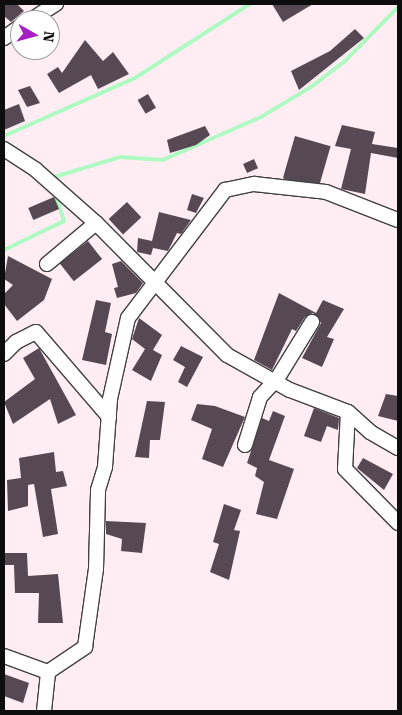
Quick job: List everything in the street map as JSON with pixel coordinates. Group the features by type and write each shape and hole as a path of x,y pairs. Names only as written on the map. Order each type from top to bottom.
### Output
{"street":[{"path":"4,149 42,176 96,223 158,282 227,356 277,379 290,390 348,412 370,432 398,448"},
{"path":"44,711 48,672 84,647 96,569 98,490 105,467 108,417 128,318 158,282 207,208 225,190 254,184 326,192 398,220"},
{"path":"47,264 96,223"},
{"path":"246,445 260,397 277,379 312,322"},
{"path":"4,354 16,342 36,332 108,417"},
{"path":"348,412 345,469 398,523"},
{"path":"4,656 48,672"}],"building":[{"path":"4,4 17,4 23,10 10,10 10,21 4,16"},
{"path":"272,4 313,4 283,22"},
{"path":"355,29 364,38 299,90 291,71 330,51"},
{"path":"85,40 103,61 113,52 129,74 98,89 91,75 59,93 47,74 58,67 62,73"},
{"path":"30,86 40,103 27,107 18,90"},
{"path":"148,94 156,108 146,114 138,100"},
{"path":"19,104 25,121 4,130 4,110"},
{"path":"342,125 375,132 372,144 398,148 398,158 371,153 365,194 341,189 351,149 335,146"},
{"path":"205,126 210,135 196,145 170,153 167,140"},
{"path":"295,136 331,146 318,188 283,178"},
{"path":"254,159 258,168 247,173 243,164"},
{"path":"192,194 204,198 196,213 187,210"},
{"path":"54,197 59,209 33,220 28,208"},
{"path":"127,202 141,217 123,234 109,219"},
{"path":"159,212 191,220 181,234 177,233 168,251 153,248 151,255 137,252 138,238 152,241"},
{"path":"88,241 102,259 74,281 60,263"},
{"path":"8,256 52,279 44,300 17,321 4,304 4,294 13,285 4,279"},
{"path":"121,261 143,283 136,293 117,298 114,288 118,287 112,264"},
{"path":"279,293 316,313 323,300 344,309 327,337 334,339 322,367 302,358 321,323 313,313 305,317 296,331 292,329 272,370 254,360"},
{"path":"96,300 111,303 105,332 112,334 106,365 82,360"},
{"path":"139,318 162,335 153,350 162,355 151,381 132,370 145,349 132,339"},
{"path":"181,346 203,357 187,387 178,382 185,367 173,360"},
{"path":"39,348 76,415 58,424 50,399 13,424 4,402 35,379 23,358"},
{"path":"386,394 398,396 398,421 378,416"},
{"path":"147,401 165,402 160,440 150,440 149,458 135,457"},
{"path":"197,404 215,406 245,417 223,467 202,459 212,429 191,420"},
{"path":"314,408 339,418 338,430 327,426 321,442 304,436"},
{"path":"273,411 285,416 269,460 294,469 277,519 256,514 264,482 255,476 257,468 247,463 262,418 269,421"},
{"path":"54,452 56,472 63,471 67,486 51,489 58,534 43,537 34,484 28,485 28,506 8,511 7,480 21,478 19,458"},
{"path":"363,458 393,474 384,490 357,468"},
{"path":"224,504 241,510 234,530 240,531 229,580 210,572 219,544 213,542"},
{"path":"106,521 146,523 142,553 121,551 122,539 106,534"},
{"path":"4,553 27,553 28,576 58,574 63,623 38,623 39,593 15,593 14,565 4,565"},
{"path":"4,674 29,683 23,703 4,696"}],"waterway":[{"path":"4,136 135,78 250,4"},
{"path":"51,178 120,157 163,160 261,117 311,87 345,61 398,7"},
{"path":"4,250 64,221 55,194"}]}
